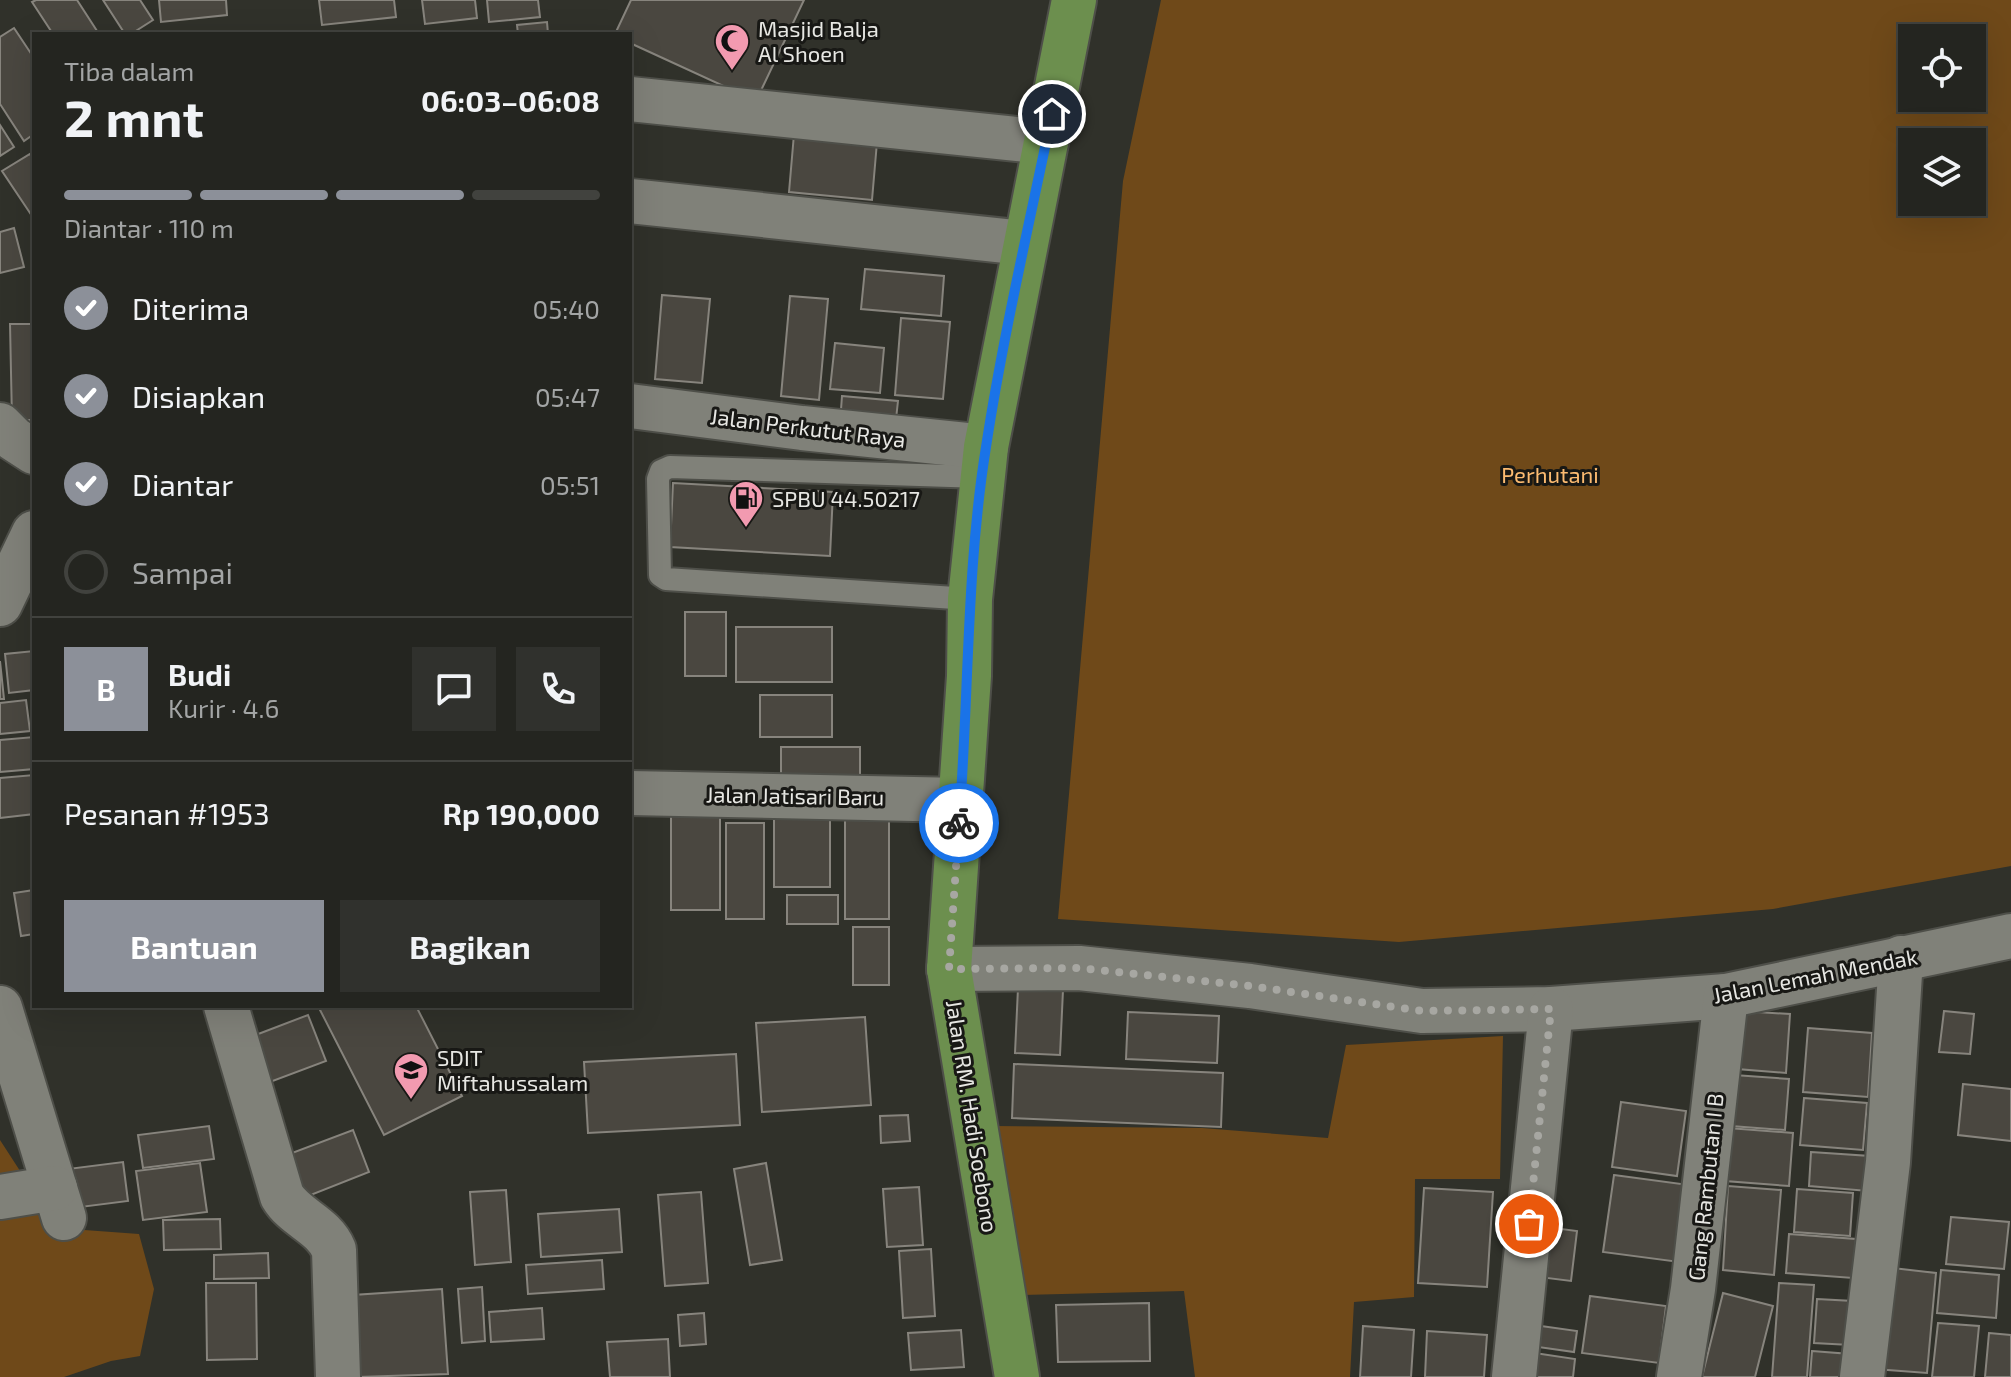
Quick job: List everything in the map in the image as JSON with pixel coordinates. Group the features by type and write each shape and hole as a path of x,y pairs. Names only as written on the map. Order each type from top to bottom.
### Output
{"main road":[{"name":"Jalan RM. Hadi Soebono","path":"1017,1377 949,969 969,676 970,599 984,462 1074,0"}],"street":[{"path":"632,99 1046,142"},
{"path":"632,201 1025,243"},
{"name":"Jalan Perkutut Raya","path":"632,406 802,428 984,462"},
{"path":"0,604 32,537"},
{"name":"Jalan Jatisari Baru","path":"632,793 961,800"},
{"name":"Jalan Lemah Mendak","path":"949,969 1079,968 1250,986 1422,1011 1551,1009 1726,996 2011,936"},
{"path":"1862,1377 1888,1162 1901,958"},
{"name":"Gang Rambutan I B","path":"1679,1377 1693,1289 1726,996"},
{"path":"0,1008 59,1203 0,1197"},
{"path":"227,1008 282,1196 286,1204 326,1234 334,1250 338,1377"},
{"path":"1514,1377 1551,1009"}],"lane":[{"path":"970,599 666,579 660,575 658,479 661,471 670,467 984,462"}],"green space":[{"name":"Perhutani","path":"1161,0 2011,0 2011,866 1773,909 1399,942 1058,919 1123,181"},
{"path":"1503,1036 1500,1179 1415,1179 1414,1297 1354,1302 1350,1377 1195,1377 1184,1291 1022,1295 992,1126 1202,1128 1328,1138 1346,1045"},
{"path":"0,1140 57,1228 139,1234 154,1289 140,1356 111,1361 64,1377 0,1377"}],"building":[{"path":"77,0 98,32 52,32 32,2"},
{"path":"103,0 140,0 153,20 134,32 124,32"},
{"path":"159,0 226,0 227,15 161,22"},
{"path":"319,0 394,0 396,17 322,25"},
{"path":"422,0 475,0 477,18 425,24"},
{"path":"487,0 538,0 540,17 489,22"},
{"name":"Masjid Balja Al Shoen","path":"631,0 804,0 756,101 632,44 632,32 616,32"},
{"path":"547,22 548,32 518,32 517,25"},
{"path":"14,28 32,55 32,135 24,141 0,104 0,37"},
{"path":"0,125 14,147 0,156"},
{"path":"794,134 877,142 872,200 789,192"},
{"path":"30,154 32,216 2,171"},
{"path":"14,228 24,267 0,273 0,232"},
{"path":"865,269 944,276 941,316 861,309"},
{"path":"662,295 710,299 702,383 655,379"},
{"path":"790,296 828,299 819,400 781,396"},
{"path":"901,318 950,322 943,399 895,395"},
{"path":"10,324 32,324 32,420 12,420"},
{"path":"835,343 884,348 880,393 830,389"},
{"path":"842,396 898,401 895,428 840,423"},
{"path":"673,483 833,492 830,556 670,547"},
{"path":"685,612 726,612 726,676 685,676"},
{"path":"736,627 832,627 832,682 736,682"},
{"path":"32,651 32,690 9,693 5,654"},
{"path":"0,661 4,699 0,699"},
{"path":"760,695 832,695 832,737 760,737"},
{"path":"26,700 30,731 0,734 0,703"},
{"path":"32,737 32,769 0,772 0,740"},
{"path":"781,747 860,747 860,781 781,781"},
{"path":"32,775 32,814 0,818 0,778"},
{"path":"774,806 830,806 830,887 774,887"},
{"path":"671,809 720,809 720,910 671,910"},
{"path":"845,815 889,815 889,919 845,919"},
{"path":"726,823 764,823 764,919 726,919"},
{"path":"32,890 32,934 21,936 14,893"},
{"path":"787,895 838,895 838,924 787,924"},
{"path":"853,927 889,927 889,985 853,985"},
{"path":"1018,988 1063,990 1060,1055 1015,1053"},
{"path":"319,1008 417,1008 462,1096 384,1135"},
{"path":"1741,1011 1790,1014 1786,1073 1737,1069"},
{"path":"1944,1011 1974,1014 1970,1054 1939,1052"},
{"path":"1128,1012 1219,1016 1217,1063 1126,1059"},
{"path":"308,1015 326,1061 262,1085 245,1039"},
{"path":"865,1017 871,1105 762,1112 756,1023"},
{"path":"1808,1028 1872,1033 1868,1097 1803,1092"},
{"path":"736,1054 740,1125 588,1133 584,1062"},
{"path":"1014,1064 1223,1073 1221,1127 1012,1118"},
{"path":"1734,1075 1789,1079 1785,1130 1731,1126"},
{"path":"1963,1084 2011,1089 2011,1141 1958,1135"},
{"path":"1804,1098 1867,1103 1863,1150 1800,1145"},
{"path":"1621,1102 1686,1111 1677,1176 1612,1167"},
{"path":"908,1115 910,1141 881,1143 880,1116"},
{"path":"209,1126 214,1159 143,1168 138,1135"},
{"path":"1728,1128 1793,1133 1789,1186 1725,1181"},
{"path":"353,1130 369,1172 293,1202 276,1159"},
{"path":"1811,1152 1870,1156 1868,1191 1809,1186"},
{"path":"123,1162 128,1201 65,1209 60,1170"},
{"path":"200,1163 207,1212 143,1220 136,1171"},
{"path":"766,1163 782,1260 750,1265 734,1169"},
{"path":"1614,1175 1689,1185 1679,1262 1603,1252"},
{"path":"1728,1186 1781,1190 1774,1275 1723,1270"},
{"path":"919,1187 923,1245 887,1247 883,1189"},
{"path":"1424,1188 1493,1192 1487,1287 1418,1283"},
{"path":"1797,1189 1853,1193 1850,1236 1794,1232"},
{"path":"506,1190 511,1262 475,1265 470,1192"},
{"path":"701,1192 708,1283 665,1286 658,1195"},
{"path":"619,1209 622,1252 541,1257 538,1214"},
{"path":"1951,1217 2009,1222 2004,1269 1946,1264"},
{"path":"220,1219 221,1249 164,1250 163,1220"},
{"path":"1546,1227 1577,1231 1571,1281 1539,1277"},
{"path":"1789,1234 1856,1239 1853,1278 1786,1273"},
{"path":"931,1249 935,1316 903,1318 899,1251"},
{"path":"268,1253 269,1278 214,1279 214,1255"},
{"path":"602,1260 604,1289 528,1294 526,1265"},
{"path":"1884,1267 1936,1273 1927,1373 1875,1369"},
{"path":"1941,1270 1999,1275 1996,1318 1937,1313"},
{"path":"206,1283 256,1283 257,1359 207,1360"},
{"path":"1779,1283 1814,1285 1807,1377 1772,1377"},
{"path":"482,1287 485,1341 462,1343 458,1289"},
{"path":"442,1289 448,1374 358,1377 353,1295"},
{"path":"1723,1293 1773,1306 1755,1377 1702,1377"},
{"path":"1590,1296 1666,1306 1659,1363 1582,1353"},
{"path":"1817,1299 1853,1301 1850,1345 1814,1343"},
{"path":"1149,1303 1150,1361 1058,1362 1056,1305"},
{"path":"542,1308 544,1339 491,1342 489,1312"},
{"path":"704,1313 706,1344 680,1346 678,1315"},
{"path":"1938,1323 1979,1326 1974,1377 1932,1377"},
{"path":"1534,1325 1577,1331 1574,1352 1531,1346"},
{"path":"1363,1326 1414,1330 1411,1377 1360,1377"},
{"path":"961,1330 964,1367 911,1370 908,1333"},
{"path":"1427,1331 1487,1335 1484,1377 1425,1377"},
{"path":"1989,1333 2011,1335 2011,1377 1985,1377"},
{"path":"668,1339 670,1377 610,1377 607,1342"},
{"path":"1812,1351 1850,1354 1849,1377 1810,1377"},
{"path":"1528,1352 1575,1359 1573,1377 1525,1377"}],"way so far":[{"path":"959,823 949,969 1079,968 1250,986 1422,1011 1551,1009 1529,1224"}],"place":[{"name":"Masjid Balja Al Shoen","path":"732,72"},
{"name":"SPBU 44.50217","path":"746,529"},
{"name":"SDIT Miftahussalam","path":"411,1101"}],"route":[{"path":"959,823 969,676 970,599 986,447 1052,114"}]}
